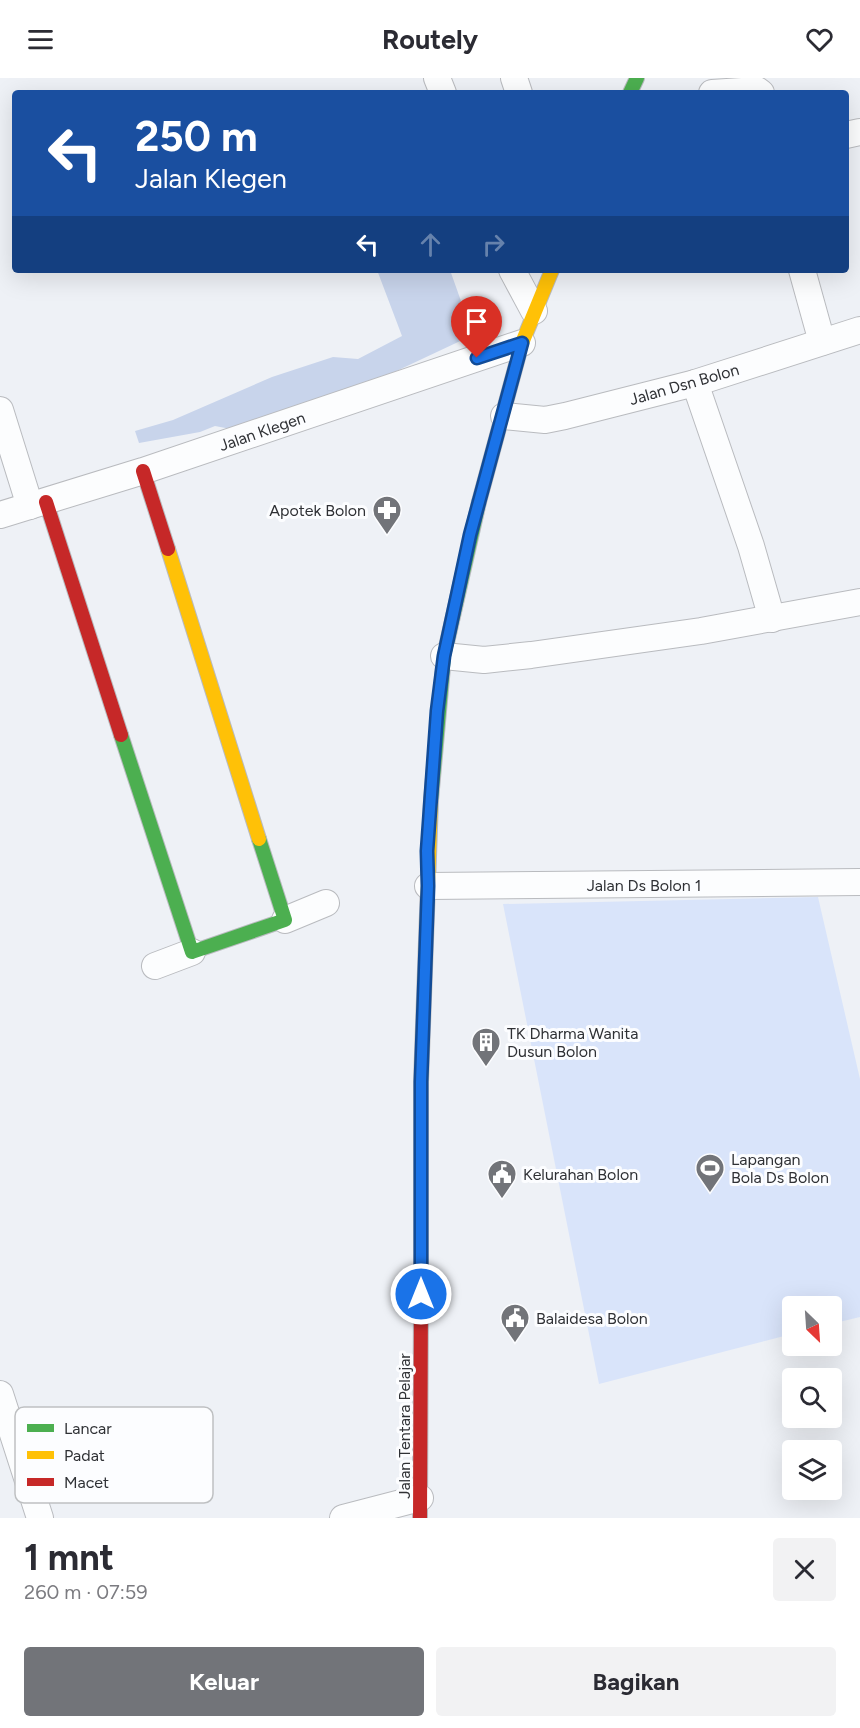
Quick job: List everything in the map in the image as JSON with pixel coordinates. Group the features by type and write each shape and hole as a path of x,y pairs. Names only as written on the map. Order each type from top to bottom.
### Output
{"main road":[{"name":"Jalan Tentara Pelajar","path":"420,1508 421,1082 428,886 427,851 444,656 470,535 522,343 551,273"},
{"path":"38,504 192,952 285,920 143,471"}],"street":[{"path":"514,273 534,311"},
{"path":"803,273 822,342"},
{"name":"Jalan Dsn Bolon","path":"504,416 545,420 695,383 860,330"},
{"name":"Jalan Klegen","path":"0,515 143,471 522,343"},
{"path":"695,383 751,546 772,619"},
{"path":"0,410 38,504"},
{"path":"444,656 484,660 772,619 860,602"},
{"name":"Jalan Ds Bolon 1","path":"428,886 860,882"},
{"path":"285,920 326,903"},
{"path":"155,966 192,952"},
{"path":"0,1394 15,1440"},
{"path":"35,1503 40,1518"},
{"path":"343,1518 420,1508"}],"shaded area":[{"path":"378,273 451,273 473,335 371,383 236,430 215,426 200,432 139,443 135,431 173,420 272,377 333,357 358,359 402,336"},
{"name":"Lapangan Bola Ds Bolon","path":"818,897 860,1079 860,1317 842,1321 842,1296 782,1296 782,1337 599,1384 503,904"}],"traffic: fast":[{"path":"631,90 637,78"},
{"path":"431,800 444,656 479,502"},
{"path":"121,735 192,952 285,920 259,839"}],"traffic: slow":[{"path":"479,502 522,343 551,273"},
{"path":"168,549 259,839"},
{"path":"421,1293 421,1082 431,800"}],"traffic: jam":[{"path":"143,471 168,549"},
{"path":"46,502 121,735"},
{"path":"420,1518 421,1293"}],"place":[{"name":"Apotek Bolon","path":"387,536"},
{"name":"TK Dharma Wanita Dusun Bolon","path":"486,1068"},
{"name":"Lapangan Bola Ds Bolon","path":"710,1194"},
{"name":"Kelurahan Bolon","path":"502,1200"},
{"name":"Balaidesa Bolon","path":"515,1344"}],"route":[{"path":"421,1294 421,1082 428,886 427,851 437,711 444,656 470,535 522,343 477,358"}]}
